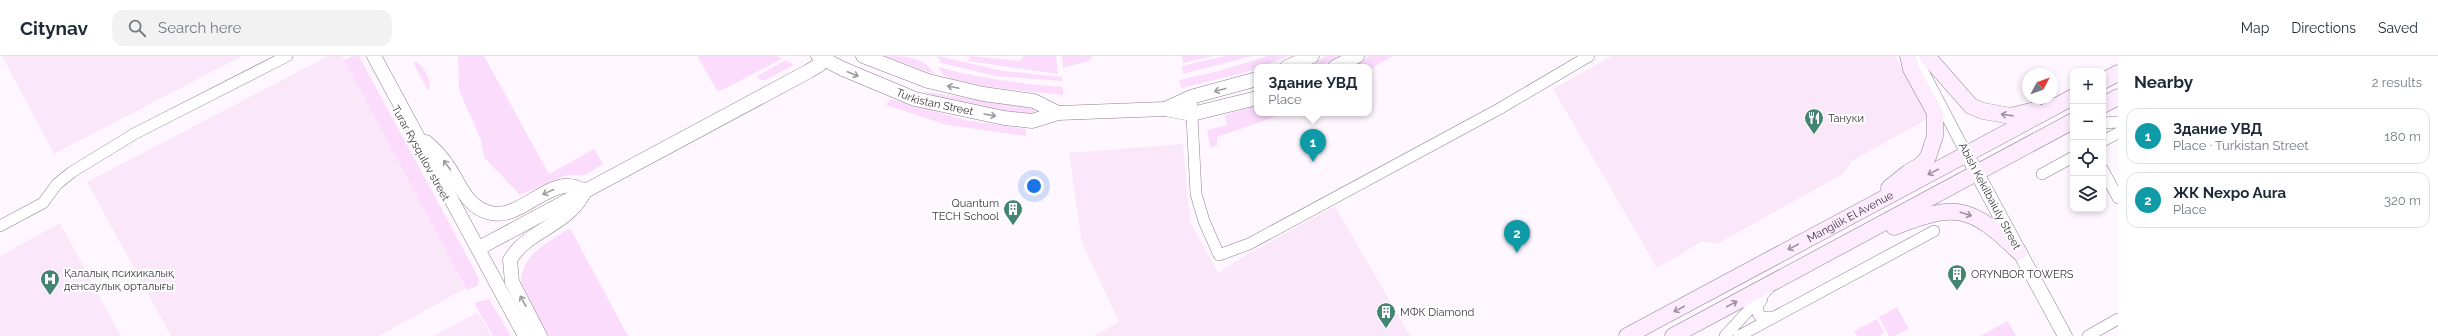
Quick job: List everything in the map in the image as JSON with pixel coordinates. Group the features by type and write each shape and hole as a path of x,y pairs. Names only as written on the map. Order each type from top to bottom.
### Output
{"main road":[{"path":"1878,202 1894,184 1921,165 1928,157 1935,136 1935,113 1911,69 1908,56"},
{"path":"1928,56 1942,70 1963,98 1971,106 1983,111 2011,116 2058,105"},
{"path":"2106,79 2118,73"},
{"path":"2105,104 2118,97"},
{"name":"Mangilik El Avenue","path":"1628,336 2070,99"},
{"name":"Mangilik El Avenue","path":"1673,336 2069,125"},
{"path":"1824,255 1922,216 1957,211 1967,213 1993,226 2020,252"}],"street":[{"path":"0,226 43,202 57,184 72,172 134,134 287,56"},
{"name":"Turar Rysqulov street","path":"367,56 465,232 479,248"},
{"name":"Turar Rysqulov street","path":"374,56 479,248 525,336"},
{"name":"Turkistan Street","path":"863,56 928,81 983,94 1034,101 1058,113"},
{"path":"1294,64 1312,56"},
{"path":"1341,64 1357,56"},
{"path":"1191,97 1196,194 1204,221 1219,255 1249,244 1499,109 1589,56"},
{"name":"Abish Kekilbaiuly Street","path":"1915,56 2065,336"},
{"path":"479,248 809,71 822,57"},
{"name":"Turkistan Street","path":"822,57 886,88 931,103 1004,118 1032,120 1058,113 1165,109 1192,114 1254,99"},
{"name":"Turkistan Street","path":"1165,109 1191,97 1254,80"},
{"path":"2106,123 2118,122"},
{"path":"2105,140 2118,133"},
{"path":"416,134 446,163 468,199 474,206 486,212 496,214 511,211 565,186 585,191"},
{"path":"2042,174 2070,159"},
{"path":"2106,176 2118,198"},
{"path":"540,336 512,282 510,260 521,245 563,218 580,201 585,191"},
{"path":"1740,336 1934,231"},
{"path":"1773,282 1757,309 1762,317 1774,317"},
{"path":"1725,336 1773,282"},
{"path":"2088,336 2118,319"}],"shaded area":[{"path":"2,56 242,56 54,154"},
{"path":"328,56 342,56 466,288 379,336 171,336 87,182"},
{"path":"352,56 359,56 474,269 479,280 477,286 467,290 344,60"},
{"path":"458,56 484,56 549,174 594,149 603,164 585,175 567,175 520,195 484,157 481,140 459,90"},
{"path":"697,56 777,56 782,59 718,92"},
{"path":"884,56 913,58 925,64 936,75"},
{"path":"937,56 1003,71 1062,77 1062,81 996,76 941,63"},
{"path":"970,56 1020,61 1024,56 1056,56 1058,74 968,61"},
{"path":"1062,56 1092,56 1089,61 1063,68"},
{"path":"1182,56 1213,56 1183,63"},
{"path":"1225,56 1252,56 1183,74 1182,66"},
{"path":"1267,56 1288,56 1268,64 1254,64 1254,69 1247,72 1181,88 1179,80 1219,71"},
{"path":"1326,56 1341,56 1324,64 1312,64"},
{"path":"1369,56 1393,56 1372,68 1372,64 1356,64"},
{"path":"1612,56 1895,56 1929,118 1852,161 1843,174 1717,244 1703,241 1657,268 1553,89"},
{"path":"786,60 794,65 765,80 761,80 757,76"},
{"path":"413,62 418,62 428,76 430,87 428,91"},
{"path":"938,67 1000,80 1063,87 1063,95 988,87 951,79 943,75"},
{"path":"921,91 1035,108 1034,115 958,103"},
{"path":"891,99 966,120 1026,129 1026,136 947,125 886,105"},
{"path":"1254,106 1254,116 1277,116 1217,137 1217,146 1210,148 1207,130 1227,125 1225,115"},
{"path":"1183,144 1190,222 1218,273 1241,258 1335,206 1410,336 1093,336 1119,322 1082,243 1069,153"},
{"name":"Қалалық психикалық денсаулық орталығы","path":"60,223 121,336 0,336 0,256"},
{"path":"570,228 628,336 548,336 521,282 523,272 526,263 538,249"},
{"path":"489,299 511,336 493,336 474,303"},
{"path":"1897,307 1909,329 1894,336 1889,336 1879,317"},
{"path":"478,312 491,336 433,336"},
{"path":"1877,319 1884,333 1879,336 1857,336 1854,331"},
{"path":"2008,321 2016,336 1980,336"}],"place":[{"name":"Тануки","path":"1814,135"},
{"name":"Здание УВД","path":"1313,162"},
{"name":"Quantum TECH School","path":"1013,226"},
{"name":"ЖК Nexpo Aura","path":"1517,253"},
{"name":"ORYNBOR TOWERS","path":"1957,291"},
{"name":"Қалалық психикалық денсаулық орталығы","path":"50,296"},
{"name":"МФК Diamond","path":"1386,329"}]}
